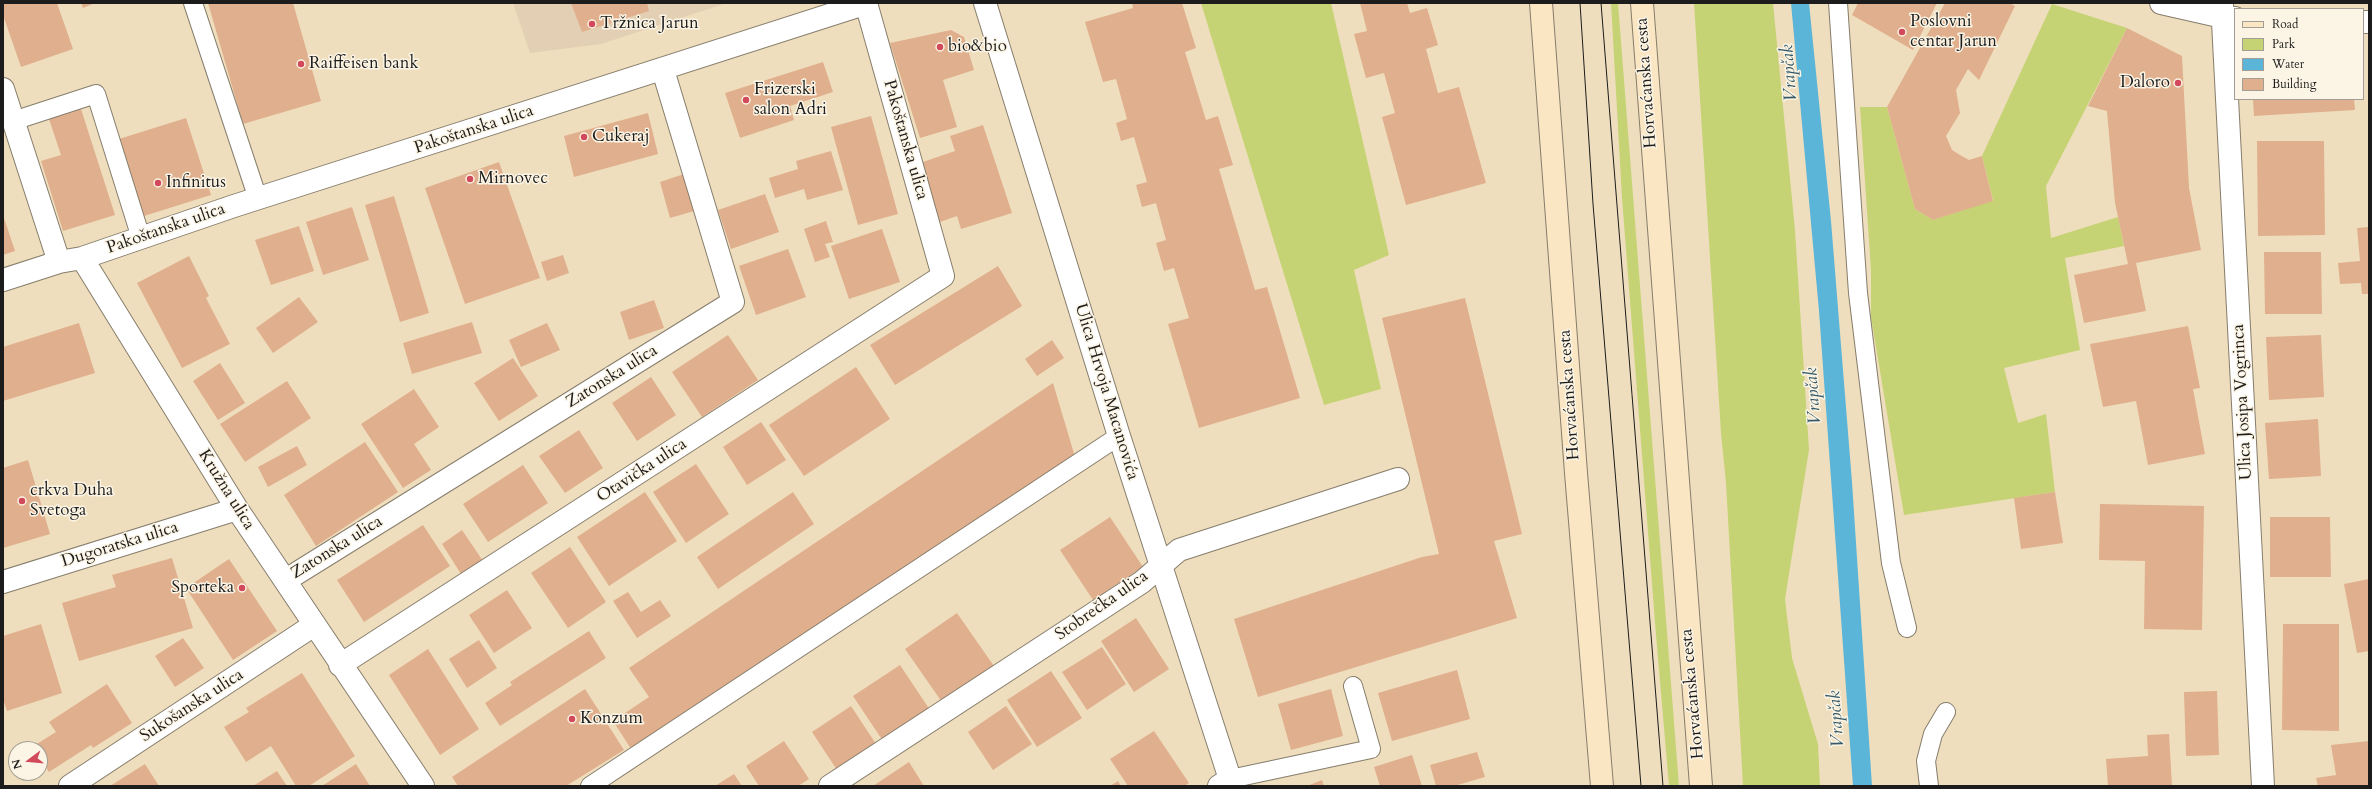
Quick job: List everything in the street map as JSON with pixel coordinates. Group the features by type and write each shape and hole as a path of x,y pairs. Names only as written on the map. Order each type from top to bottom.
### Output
{"street":[{"name":"Pakoštanska ulica","path":"82,258 258,199 866,3 943,276"},
{"name":"Ulica Hrvoja Macanovića","path":"985,3 1227,784"},
{"name":"Horvaćanska cesta","path":"1541,3 1576,481 1602,786"},
{"name":"Horvaćanska cesta","path":"1642,3 1701,786"},
{"path":"2160,3 2227,13"},
{"name":"Ulica Josipa Vogrinca","path":"2227,13 2263,786"},
{"name":"Zatonska ulica","path":"286,580 733,302 662,70"},
{"path":"3,89 59,262"},
{"path":"3,280 59,262 82,258"},
{"name":"Kružna ulica","path":"82,258 237,508 286,580 340,665 423,786"},
{"name":"Otavička ulica","path":"340,665 943,276"},
{"name":"Stobrečka ulica","path":"830,786 1142,582 1160,564 1179,550 1398,479"},
{"name":"Dugoratska ulica","path":"3,582 237,508"},
{"name":"Sukošanska ulica","path":"70,786 314,625"}],"lane":[{"path":"193,3 258,199"},
{"path":"1838,3 1858,293 1891,563 1907,628"},
{"path":"13,121 96,94 141,238"},
{"path":"590,786 1119,436"},
{"path":"1227,784 1371,749 1353,686"},
{"path":"1929,786 1926,761 1933,734 1946,712"}],"shaded area":[{"name":"Tržnica Jarun","path":"513,3 727,3 601,44 530,53"}],"green space":[{"path":"1201,3 1331,3 1389,255 1354,270 1381,389 1324,405"},
{"path":"1611,3 1618,3 1679,786 1669,786 1622,198"},
{"path":"1694,3 1773,3 1795,230 1809,450 1785,599 1792,658 1818,744 1820,786 1743,786 1726,483 1721,433"},
{"path":"2052,4 2127,28 2046,186 2051,238 2118,217 2124,246 2065,258 2080,350 2004,368 2018,423 2046,414 2055,492 1904,515 1871,317 1871,271 1860,107 1887,107 1915,209 1933,220 1993,200 1982,156"}],"water":[{"path":"1791,3 1809,3 1831,221 1852,482 1872,786 1853,786 1819,311"}],"building":[{"path":"3,3 57,3 73,49 21,67 3,15"},
{"path":"81,3 95,3 83,8"},
{"path":"208,3 293,3 321,101 243,124"},
{"path":"571,3 647,3 649,11 582,32"},
{"path":"1132,3 1182,3 1196,48 1185,52 1206,120 1218,116 1233,165 1219,169 1255,290 1267,287 1300,398 1199,428 1168,324 1189,318 1174,268 1164,271 1156,243 1166,240 1156,203 1142,207 1136,185 1147,182 1134,137 1121,141 1116,123 1127,119 1116,79 1103,82 1085,22 1133,8"},
{"path":"1360,3 1407,3 1410,13 1427,8 1438,45 1426,49 1438,93 1459,87 1486,183 1406,205 1382,117 1395,113 1384,73 1366,78 1354,34 1367,31"},
{"name":"Poslovni centar Jarun","path":"1858,3 1937,3 1913,50 1852,15"},
{"path":"1945,3 2009,3 2015,6 1979,80 1968,69 1956,90 1960,113 1946,136 1952,150 1969,160 1982,156 1993,201 1933,220 1915,209 1887,107"},
{"path":"2127,28 2182,56 2189,188 2201,250 2136,263 2146,311 2084,323 2074,275 2128,264 2115,203 2107,111 2088,106"},
{"path":"951,30 964,37 974,70 943,80 957,127 920,138 890,43"},
{"path":"823,62 833,92 790,106 794,120 740,138 725,93"},
{"path":"2253,100 2354,100 2355,110 2254,116"},
{"path":"81,109 115,215 63,231 41,161 61,155 49,119"},
{"path":"648,113 658,154 574,177 564,136"},
{"path":"871,116 898,214 858,225 831,127"},
{"path":"186,118 211,195 144,216 119,139"},
{"path":"983,125 1012,213 961,229 957,216 937,223 917,164 955,151 950,136"},
{"path":"2257,141 2324,141 2325,235 2258,236"},
{"path":"831,151 843,190 807,200 804,189 775,198 769,178 798,169 796,161"},
{"path":"499,162 540,278 465,304 425,188"},
{"path":"684,174 694,211 670,218 660,182"},
{"path":"765,194 779,232 731,249 718,210"},
{"path":"394,196 429,313 400,322 365,205"},
{"path":"352,207 369,260 323,275 306,222"},
{"path":"3,215 15,251 3,255"},
{"path":"826,221 833,242 825,244 830,257 815,262 804,229"},
{"path":"299,226 314,271 271,285 255,240"},
{"path":"2369,227 2369,294 2362,294 2361,283 2340,284 2338,263 2360,261 2357,228"},
{"path":"882,229 900,282 849,299 831,246"},
{"path":"788,249 806,297 756,315 739,266"},
{"path":"2264,252 2321,252 2322,314 2265,314"},
{"path":"563,255 569,273 547,281 541,262"},
{"path":"189,256 209,296 206,298 230,344 182,368 137,283"},
{"path":"998,266 1022,306 895,385 870,345"},
{"path":"299,297 318,322 273,353 256,328"},
{"path":"1465,298 1522,534 1494,541 1517,618 1258,697 1234,619 1422,557 1439,554 1382,318"},
{"path":"654,300 664,328 629,340 620,312"},
{"path":"472,322 482,353 412,374 403,343"},
{"path":"79,323 95,373 3,401 3,347"},
{"path":"547,323 560,350 521,367 509,340"},
{"path":"2188,326 2200,388 2193,389 2205,454 2148,465 2136,401 2103,407 2090,344"},
{"path":"728,335 758,380 702,417 672,372"},
{"path":"2321,335 2324,397 2269,400 2266,337"},
{"path":"1052,340 1064,358 1037,376 1025,359"},
{"path":"513,358 538,396 499,421 474,383"},
{"path":"220,363 245,403 218,420 193,381"},
{"path":"856,367 890,419 804,476 769,425"},
{"path":"651,377 676,415 637,441 612,403"},
{"path":"287,381 311,418 245,462 220,424"},
{"path":"1053,383 1075,457 635,755 613,721 649,697 629,668"},
{"path":"414,389 439,427 414,444 431,470 403,488 361,424"},
{"path":"2318,419 2321,476 2269,479 2265,423"},
{"path":"761,422 786,460 747,485 723,447"},
{"path":"579,430 603,468 565,493 539,456"},
{"path":"365,442 398,492 316,546 284,495"},
{"path":"297,446 307,465 268,487 258,467"},
{"name":"crkva Duha Svetoga","path":"28,460 50,534 3,548 3,468"},
{"path":"696,464 729,514 686,543 653,492"},
{"path":"523,465 548,503 488,542 463,504"},
{"path":"645,492 677,541 609,586 577,537"},
{"path":"793,492 814,524 718,589 697,557"},
{"path":"2055,492 2063,543 2021,549 2014,498"},
{"path":"2100,504 2204,506 2202,630 2144,629 2145,561 2099,560"},
{"path":"1110,517 1143,567 1093,600 1060,550"},
{"path":"2270,517 2330,517 2331,577 2270,577"},
{"path":"423,525 450,566 364,622 337,580"},
{"path":"462,530 483,561 461,574 442,544"},
{"path":"570,547 606,602 568,628 531,573"},
{"path":"172,558 193,628 79,661 62,603 116,587 112,575"},
{"path":"229,559 277,631 233,660 186,588"},
{"path":"2369,579 2369,651 2357,653 2344,584"},
{"path":"507,590 532,628 494,653 469,615"},
{"path":"628,592 641,612 660,600 671,616 637,638 613,601"},
{"path":"957,613 996,669 944,705 905,649"},
{"path":"1136,618 1169,669 1134,692 1101,641"},
{"path":"41,624 62,693 7,711 3,699 3,636"},
{"path":"2283,624 2339,624 2339,731 2282,730"},
{"path":"589,631 606,658 500,726 485,703 512,685 510,682"},
{"path":"183,638 204,668 175,687 155,656"},
{"path":"479,640 497,668 467,688 449,659"},
{"path":"1102,647 1126,684 1087,710 1062,672"},
{"path":"428,649 479,729 440,755 389,675"},
{"path":"900,665 930,710 883,741 853,696"},
{"path":"1457,670 1470,719 1392,741 1378,693"},
{"path":"1051,671 1082,718 1037,747 1007,700"},
{"path":"302,673 355,756 309,786 296,786 271,746 246,762 224,727 249,712 246,708"},
{"path":"107,684 132,723 93,748 91,745 49,772 48,741 42,741 56,732 49,722"},
{"name":"Konzum","path":"585,689 624,750 566,786 458,786 452,777"},
{"path":"1331,689 1343,736 1291,750 1278,704"},
{"path":"2217,691 2219,755 2186,756 2184,692"},
{"path":"851,706 876,744 837,770 812,732"},
{"path":"1006,706 1032,744 993,770 968,732"},
{"path":"1154,731 1189,783 1184,786 1128,786 1110,759"},
{"path":"2169,734 2172,786 2108,786 2106,759 2148,756 2147,735"},
{"path":"784,741 809,779 798,786 759,786 746,766"},
{"path":"2369,741 2369,786 2318,786 2316,778 2336,775 2331,745"},
{"path":"1477,752 1485,777 1454,786 1436,786 1430,765"},
{"path":"1412,755 1422,786 1380,786 1374,767"},
{"path":"909,762 924,786 873,786"},
{"path":"145,764 159,786 110,786"},
{"path":"356,764 370,786 322,786"},
{"path":"277,771 287,786 253,786"},
{"path":"734,774 742,786 715,786"},
{"path":"1322,780 1324,786 1307,786"},
{"path":"1118,781 1121,786 1110,786"}],"tram line":[{"path":"1580,3 1593,204 1641,786"},
{"path":"1601,3 1663,786"}],"place":[{"name":"Tržnica Jarun","path":"592,24"},
{"name":"Poslovni centar Jarun","path":"1902,32"},
{"name":"bio&bio","path":"940,47"},
{"name":"Raiffeisen bank","path":"301,64"},
{"name":"Daloro","path":"2178,83"},
{"name":"Frizerski salon Adri","path":"746,100"},
{"name":"Cukeraj","path":"584,137"},
{"name":"Mirnovec","path":"470,179"},
{"name":"Infinitus","path":"158,183"},
{"name":"crkva Duha Svetoga","path":"22,501"},
{"name":"Sporteka","path":"242,588"},
{"name":"Konzum","path":"572,719"}],"water label":[{"name":"Vrapčak","path":"1790,73"},
{"name":"Vrapčak","path":"1814,396"},
{"name":"Vrapčak","path":"1837,719"}]}
